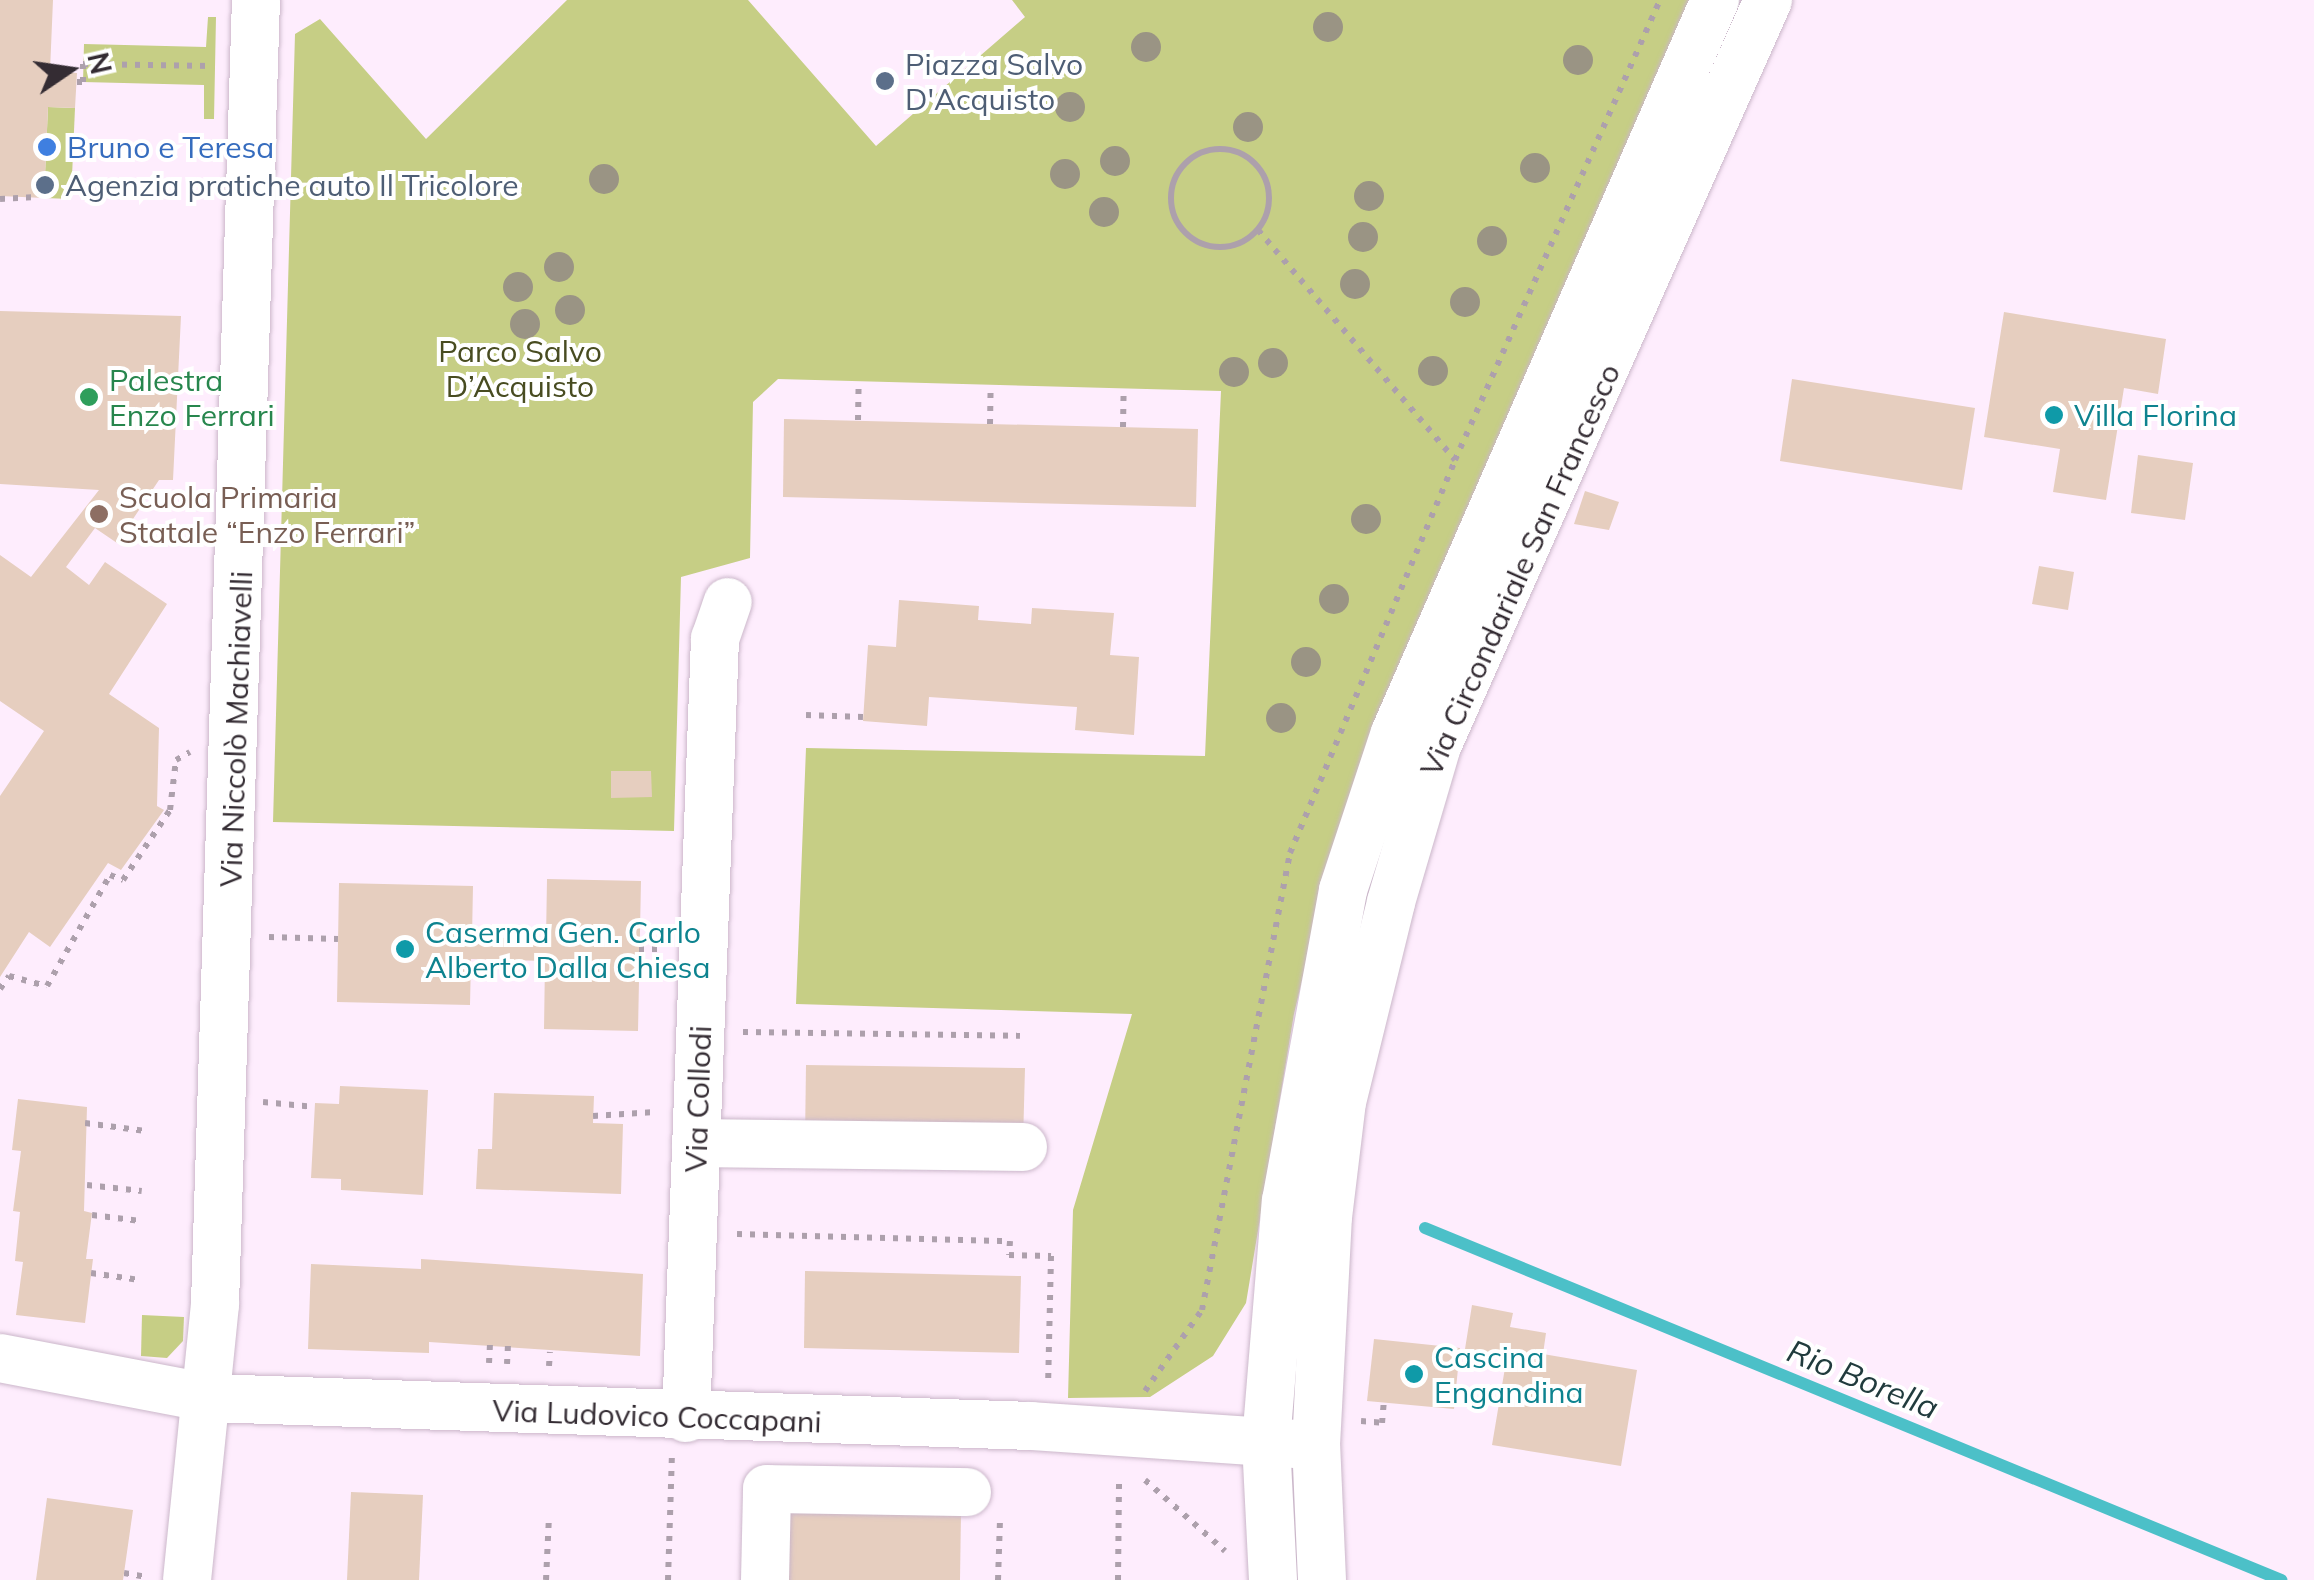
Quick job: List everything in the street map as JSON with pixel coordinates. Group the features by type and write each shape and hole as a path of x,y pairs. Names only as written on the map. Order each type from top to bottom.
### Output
{"street":[{"name":"Via Niccolò Machiavelli","path":"187,1580 210,1398 256,0"},
{"name":"Via Circondariale San Francesco","path":"1272,1580 1266,1442 1286,1201 1343,890 1395,733 1716,0"},
{"name":"Via Circondariale San Francesco","path":"1322,1580 1333,1432 1328,1217 1342,1102 1437,746 1768,0"},
{"name":"Via Collodi","path":"679,1418 682,1127 715,639 728,602"},
{"path":"682,1127 1023,1148"},
{"name":"Via Ludovico Coccapani","path":"0,1358 210,1398 679,1418 1017,1426 1266,1442 1333,1432"},
{"path":"765,1580 767,1489 968,1492"}],"path":[{"path":"77,82 83,82 83,64 220,66"},
{"path":"1218,148 1249,158 1260,169 1269,200 1258,230 1230,246 1198,242 1175,219 1172,187 1178,172 1202,152 1218,148"},
{"path":"0,198 36,197"},
{"path":"1258,230 1455,460"},
{"path":"858,420 859,381"},
{"path":"990,424 991,385"},
{"path":"1124,388 1124,427"},
{"path":"806,715 863,717"},
{"path":"0,989 9,976 48,986 110,874 123,880 170,810 176,760 200,746"},
{"path":"261,937 338,939"},
{"path":"731,1032 1020,1036"},
{"path":"256,1101 315,1107"},
{"path":"593,1116 682,1127"},
{"path":"86,1123 145,1130"},
{"path":"87,1185 142,1191"},
{"path":"92,1215 142,1220"},
{"path":"721,1234 1010,1241 1010,1254 1051,1256 1048,1401"},
{"path":"91,1274 139,1280"},
{"path":"1333,1432 1382,1423 1384,1402"},
{"path":"668,1580 679,1418"},
{"path":"1118,1580 1120,1469 1130,1467 1224,1547 1230,1561"},
{"path":"546,1580 549,1517"}],"green space":[{"name":"Parco Salvo D’Acquisto","path":"567,0 748,0 876,146 1025,17 1012,0 1690,0 1332,854 1294,1014 1246,1303 1213,1356 1150,1397 1068,1398 1073,1210 1132,1014 796,1004 806,748 1205,756 1221,391 778,379 753,402 750,558 681,577 674,831 273,822 295,34 320,19 426,139"},
{"path":"208,17 216,17 214,119 204,119 204,85 83,82 84,44 206,47"},
{"path":"48,107 75,108 71,199 44,198"},
{"path":"142,1315 184,1317 183,1341 167,1358 141,1356"}],"building":[{"path":"0,0 53,0 50,71 77,73 75,108 48,107 44,198 0,196"},
{"path":"0,311 181,316 173,480 159,480 117,543 95,528 66,567 89,585 105,562 167,604 109,694 159,728 157,806 164,810 121,870 108,863 50,947 29,932 0,977 0,796 44,731 0,701 0,555 31,577 99,490 0,484"},
{"name":"Villa Florina","path":"2004,312 2166,339 2158,394 2124,388 2106,500 2053,492 2060,449 1984,437"},
{"path":"1792,379 1975,408 1962,490 1780,461"},
{"path":"784,419 1198,429 1196,507 783,497"},
{"path":"2138,455 2193,463 2185,520 2131,513"},
{"path":"1585,491 1619,502 1609,530 1574,524"},
{"path":"2039,566 2074,572 2068,610 2032,604"},
{"path":"899,600 979,606 978,620 1031,624 1032,608 1114,613 1110,655 1139,657 1134,735 1075,730 1077,707 929,697 927,726 863,721 868,645 896,647"},
{"path":"611,771 651,771 652,797 611,798"},
{"path":"547,879 641,881 638,1031 544,1029 545,961 471,959 470,1005 337,1002 339,883 473,886 472,937 546,939"},
{"path":"806,1065 1025,1068 1023,1142 805,1139"},
{"path":"340,1086 428,1090 423,1195 341,1190 341,1179 311,1178 315,1103 339,1104"},
{"path":"494,1093 594,1096 593,1123 623,1124 621,1194 476,1189 478,1149 492,1149"},
{"path":"18,1099 87,1107 84,1211 92,1213 86,1259 93,1259 85,1323 16,1315 23,1262 15,1261 20,1212 13,1211 21,1151 12,1150"},
{"path":"421,1259 643,1274 640,1356 429,1342 429,1353 308,1349 311,1264 421,1269"},
{"path":"805,1271 1021,1276 1019,1353 804,1348"},
{"path":"1472,1305 1513,1313 1510,1327 1546,1333 1543,1354 1637,1370 1621,1466 1492,1445 1507,1356 1465,1349"},
{"name":"Cascina Engandina","path":"1374,1339 1460,1348 1454,1409 1367,1401"},
{"path":"351,1492 423,1495 419,1580 347,1580"},
{"path":"47,1498 133,1510 123,1580 36,1580"},
{"path":"785,1510 961,1513 960,1580 784,1580"}],"waterway":[{"name":"Rio Borella","path":"1425,1228 2281,1580"}],"place":[{"name":"Piazza Salvo D'Acquisto","path":"885,81"},
{"name":"Bruno e Teresa","path":"47,147"},
{"name":"Agenzia pratiche auto Il Tricolore","path":"45,185"},
{"name":"Palestra Enzo Ferrari","path":"89,397"},
{"name":"Villa Florina","path":"2054,415"},
{"name":"Scuola Primaria Statale “Enzo Ferrari”","path":"99,514"},
{"name":"Caserma Gen. Carlo Alberto Dalla Chiesa","path":"405,949"},
{"name":"Cascina Engandina","path":"1414,1374"}]}
